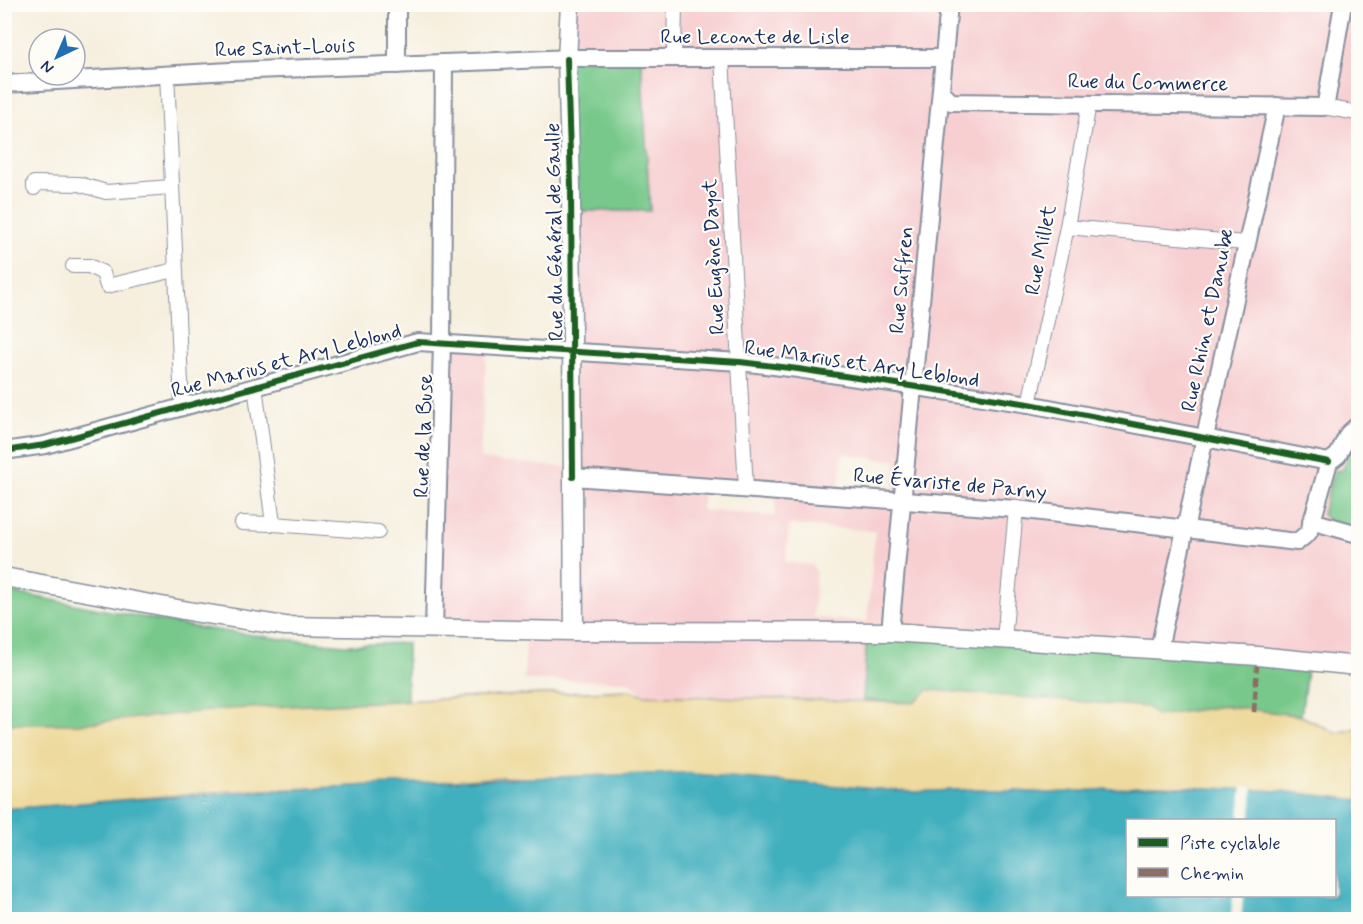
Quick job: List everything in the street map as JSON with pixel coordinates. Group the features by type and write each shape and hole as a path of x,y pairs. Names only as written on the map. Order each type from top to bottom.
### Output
{"main road":[{"name":"Rue du Général de Gaulle","path":"570,4 567,58 574,631"},
{"path":"4,577 194,612 285,626 574,631 890,632 1159,649 1359,666"}],"street":[{"path":"397,4 398,65"},
{"path":"674,58 675,4"},
{"name":"Rue Suffren","path":"890,632 949,4"},
{"path":"1323,107 1343,4"},
{"name":"Rue Saint-Louis","path":"4,84 167,74 567,58"},
{"name":"Rue Leconte de Lisle","path":"567,58 943,58"},
{"name":"Rue Eugène Dayot","path":"722,58 746,489"},
{"name":"Rue de la Buse","path":"434,629 442,343 444,63"},
{"path":"167,74 182,405"},
{"name":"Rue du Commerce","path":"941,92 951,102 1323,107 1359,113"},
{"name":"Rue Millet","path":"1029,404 1067,227 1089,104"},
{"name":"Rue Rhin et Danube","path":"1159,649 1245,243 1277,106"},
{"path":"33,188 34,183 79,184 106,192 171,187"},
{"path":"1067,227 1245,243"},
{"path":"73,266 89,266 103,273 106,286 175,270"},
{"name":"Rue Marius et Ary Leblond","path":"4,451 45,445 182,405 418,342 740,362 1029,404 1329,462"},
{"path":"255,386 273,524"},
{"path":"1359,424 1348,434 1338,455 1329,462 1311,521 1359,534"},
{"name":"Rue Évariste de Parny","path":"573,477 1016,509 1297,542 1309,532 1311,521"},
{"path":"1004,640 1016,509"},
{"path":"242,523 378,532"}],"shaded area":[{"path":"570,5 1358,5 1358,430 1343,471 1358,528 1358,666 866,649 863,700 644,695 628,681 524,680 526,630 573,631 573,524 447,515 571,525 571,626 440,624 442,343 487,346 480,459 572,468 571,211 650,211 641,58 567,59","holes":["843,454 896,461 893,492 839,486","703,488 776,493 775,516 701,510","789,525 875,531 867,622 813,617 816,572 812,565 786,562"]}],"green space":[{"path":"641,58 650,211 571,211 567,59"},
{"path":"1358,430 1358,528 1327,520 1322,514 1334,471 1343,470"},
{"path":"5,591 194,627 283,639 345,645 407,643 407,700 230,709 79,724 5,724"},
{"path":"867,631 1308,661 1301,716 1225,706 1157,716 1147,707 929,690 915,703 863,700"}],"sand":[{"path":"629,690 644,695 914,703 928,690 1147,707 1157,716 1225,706 1301,716 1337,733 1358,728 1358,800 1280,791 1156,786 1050,793 977,789 913,792 503,777 403,785 230,791 5,809 5,724 79,724 230,709"}],"water":[{"path":"682,773 913,792 977,789 1050,793 1156,786 1280,791 1358,800 1358,919 5,920 5,809 258,791"}],"pier":[{"path":"1242,787 1253,787 1250,819 1239,819"},
{"path":"1233,897 1243,897 1241,919 1231,919"}],"marked path":[{"path":"1254,712 1257,666"}],"cycle path":[{"path":"567,59 571,187 573,477"},
{"path":"4,451 45,445 418,342 740,362 798,369 1029,404 1329,462"}]}
